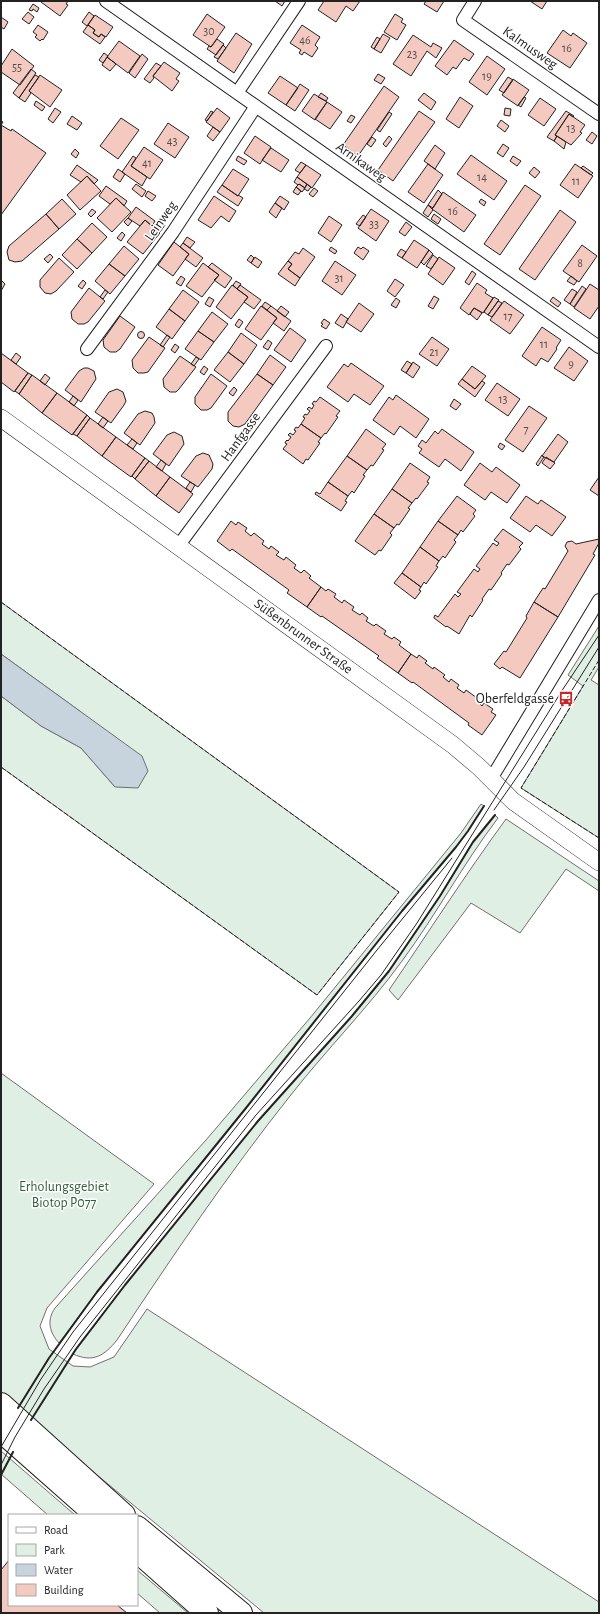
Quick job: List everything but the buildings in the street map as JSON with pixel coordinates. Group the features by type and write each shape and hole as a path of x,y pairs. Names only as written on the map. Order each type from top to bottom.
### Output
{"highway":[{"path":"1,1404 123,1514"},
{"path":"1,1431 95,1514"},
{"path":"138,1528 241,1613"},
{"path":"138,1552 207,1613"}],"street":[{"name":"Arnikaweg","path":"106,1 599,347"},
{"path":"237,93 299,1"},
{"name":"Kalmusweg","path":"475,1 463,20 599,114"},
{"name":"Leinweg","path":"87,349 173,232 256,106"},
{"name":"Hanfgasse","path":"179,545 326,346"},
{"name":"Süßenbrunner Straße","path":"1,418 179,545 453,745 479,766 505,795 525,811 599,862"},
{"path":"491,779 599,600"}],"green space":[{"path":"1,602 399,892 317,995 1,767 1,696 41,726 81,748 115,787 81,712 1,654"},
{"path":"599,626 599,667 591,680 599,685 599,838 521,788 583,686 568,675"},
{"path":"481,804 484,806 456,847 402,911 246,1108 97,1292 59,1343 53,1335 50,1327 52,1313 55,1308 206,1140 310,1018 461,833"},
{"path":"495,815 498,818 485,835 402,961 267,1125 180,1247 117,1340 103,1354 92,1358 80,1357 73,1354 125,1285 258,1121 352,1016 389,971 440,896 473,842"},
{"path":"506,819 599,881 599,891 566,869 520,933 471,903 398,1000 389,990"},
{"name":"Erholungsgebiet Biotop P077","path":"1,1073 154,1184 47,1308 40,1326 49,1349 73,1366 90,1367 114,1357 147,1309 599,1602 599,1613 264,1613 51,1437 1,1392"},
{"path":"1,1451 74,1514 47,1514 1,1474"},
{"path":"138,1571 188,1613 160,1613 138,1594"}],"water":[{"path":"1,654 142,756 148,771 138,788 115,787 81,748 41,726 1,696"}],"tram line":[{"path":"1,1465 15,1437 44,1389 80,1337 256,1115 381,975 417,923 563,689 599,635"},
{"path":"494,810 524,767 599,647"},
{"path":"1,1447 41,1379 73,1332 452,858"}],"fence":[{"path":"1,602 399,892 317,995 1,767"},
{"path":"599,660 521,788 599,838"}],"wall":[{"path":"18,1408 49,1358 97,1292 246,1108 402,911 456,847 484,806"},
{"path":"31,1420 76,1349 125,1285 258,1121 352,1016 389,971 440,896 473,842 495,815"},
{"path":"1,1475 13,1452"}],"place":[{"name":"Oberfeldgasse","path":"566,699"}]}
